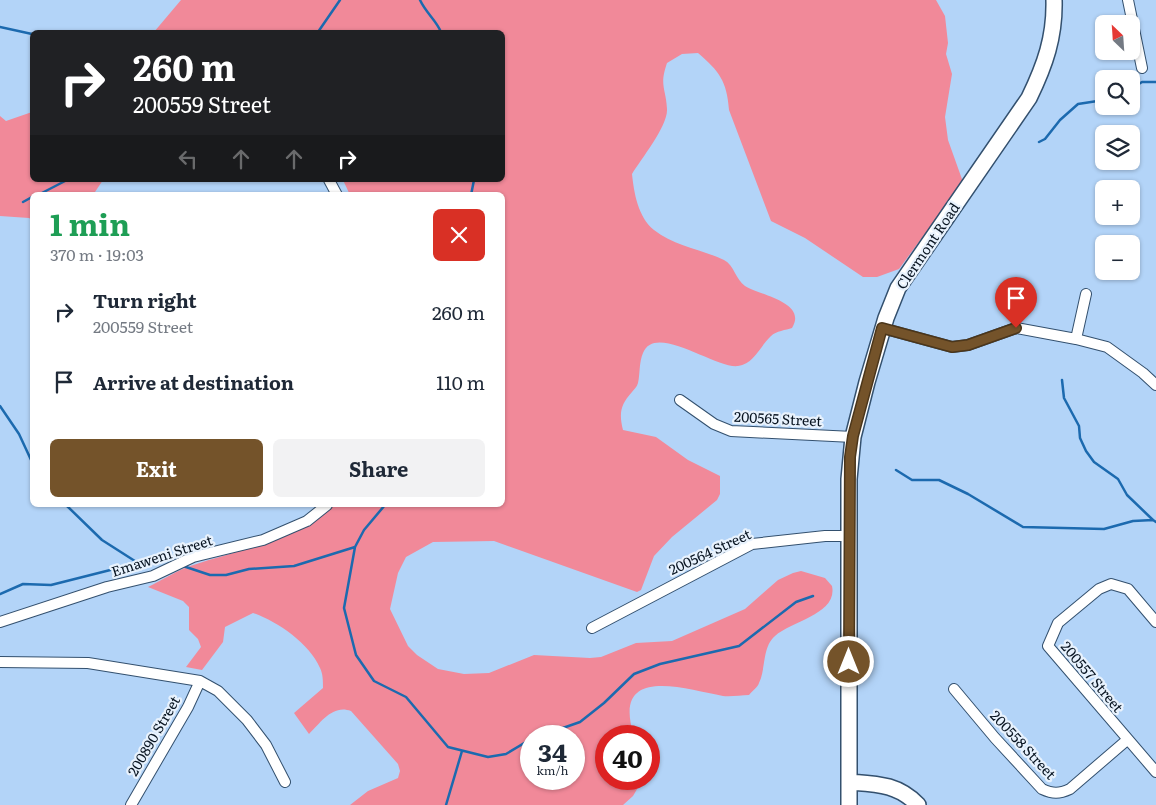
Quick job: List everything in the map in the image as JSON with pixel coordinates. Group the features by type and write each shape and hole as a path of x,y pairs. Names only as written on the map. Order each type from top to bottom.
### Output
{"street":[{"name":"Clermont Road","path":"849,805 849,479 853,436 882,328 898,288 1029,98 1044,68 1050,47 1054,0"},
{"path":"1128,0 1142,68"},
{"path":"1076,339 1086,294"},
{"path":"882,328 952,347 968,345 1016,328 1076,339 1107,347 1144,373 1156,385"},
{"name":"200565 Street","path":"680,400 714,424 731,431 853,436"},
{"name":"Emaweni Street","path":"0,622 107,587 133,583 186,560 283,533 317,515 325,507"},
{"name":"200564 Street","path":"592,628 752,544 826,536 850,536"},
{"name":"200557 Street","path":"1156,622 1128,589 1111,584 1099,588 1058,624 1048,646 1156,772"},
{"path":"0,662 94,664 200,681 223,696 247,720 266,746 285,782"},
{"name":"200890 Street","path":"131,805 188,707 200,681"},
{"name":"200558 Street","path":"954,688 1042,789 1051,793 1060,794 1070,789 1127,740"},
{"path":"850,782 893,787 908,795 918,805"}],"shaded area":[{"path":"181,0 936,0 945,16 948,43 946,54 952,74 945,117 948,140 963,182 899,269 877,277 863,277 805,238 771,221 729,110 726,91 721,77 698,53 682,54 667,63 663,77 667,109 666,116 659,133 632,174 636,197 644,218 654,230 670,240 727,262 745,286 788,306 793,312 795,319 792,328 773,334 753,358 744,365 728,365 673,344 660,342 650,345 643,353 638,384 623,406 621,419 623,430 656,437 688,460 720,476 720,494 717,500 672,537 654,556 641,590 637,592 494,541 433,542 406,557 398,573 390,609 408,646 417,655 438,669 464,674 489,673 534,655 601,657 636,643 672,641 745,609 778,580 801,571 825,578 832,586 832,596 828,604 812,616 775,636 768,646 763,671 758,684 749,695 723,696 689,689 655,686 642,690 633,698 630,713 632,725 595,725 595,790 637,790 623,805 350,805 368,791 398,778 400,771 398,764 351,711 345,709 333,712 309,734 294,713 323,688 322,675 315,659 301,642 292,634 253,613 225,627 223,642 202,670 186,667 201,647 198,639 189,630 189,607 183,601 148,587 185,568 264,543 305,527 321,517 330,507 505,507 505,192 349,192 344,182 505,182 505,30 156,30"},
{"path":"30,113 30,182 102,182 95,192 30,192 30,219 0,216 0,116 6,121"}],"waterway":[{"path":"319,30 340,0"},
{"path":"420,0 440,30"},
{"path":"0,27 30,34"},
{"path":"1140,83 1156,82"},
{"path":"1039,142 1045,139 1060,120 1078,104 1095,101"},
{"path":"44,192 63,182"},
{"path":"472,192 474,182"},
{"path":"23,202 30,198"},
{"path":"1062,380 1064,398 1079,426 1080,438 1086,451 1094,462 1118,479 1127,495 1153,520"},
{"path":"0,406 19,434 30,458"},
{"path":"896,470 912,480 939,480 968,494 1023,527 1104,529 1133,521 1153,520 1156,522"},
{"path":"68,507 102,540 138,563"},
{"path":"383,507 364,530 355,547 344,608 356,655 374,681 406,697 448,747 488,757 506,754 520,746"},
{"path":"183,566 210,575 226,575 249,569 294,566 355,547"},
{"path":"0,594 23,584 51,585 138,563 169,560 173,562"},
{"path":"571,725 580,722 604,703 634,674 660,664 739,646 796,602 813,596"},
{"path":"446,805 462,751"}],"route":[{"path":"849,662 850,457 853,436 882,328 952,347 968,345 1016,328"}]}
